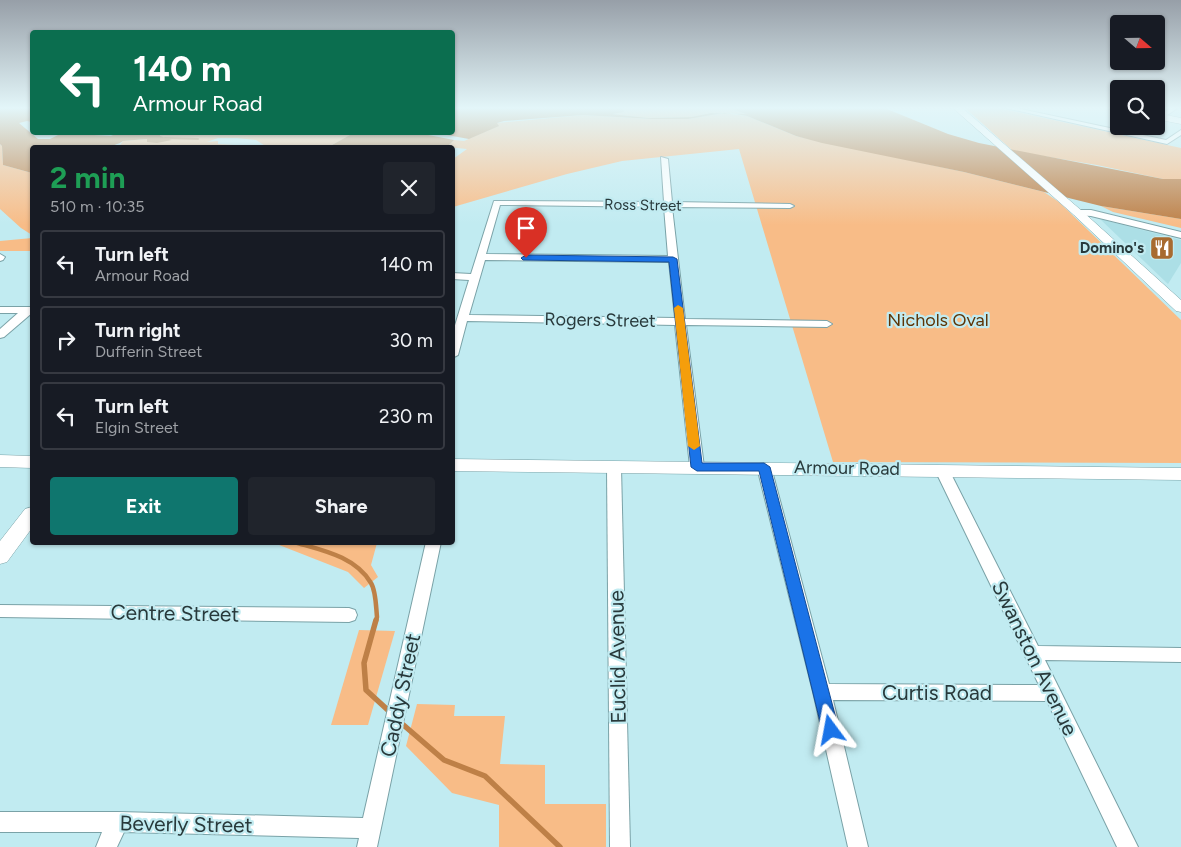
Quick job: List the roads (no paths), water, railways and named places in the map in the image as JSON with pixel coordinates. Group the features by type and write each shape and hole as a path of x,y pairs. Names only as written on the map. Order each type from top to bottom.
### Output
{"main road":[{"path":"1001,147 1063,199 1181,308"},
{"path":"0,461 30,462"},
{"name":"Armour Road","path":"455,465 764,467 1181,474"},
{"path":"0,556 30,517"}],"street":[{"path":"664,159 673,259 697,467"},
{"name":"Ross Street","path":"481,257 497,203 790,206"},
{"path":"1078,213 1091,213 1181,235"},
{"path":"455,344 481,257 673,259"},
{"path":"455,276 475,277"},
{"path":"0,310 30,310"},
{"path":"0,335 30,310"},
{"name":"Rogers Street","path":"455,314 463,316 827,324"},
{"name":"Euclid Avenue","path":"614,467 620,847"},
{"path":"764,467 822,692 858,847"},
{"name":"Swanston Avenue","path":"942,470 1128,847"},
{"name":"Caddy Street","path":"369,837 433,545"},
{"name":"Centre Street","path":"0,611 349,615"},
{"path":"1032,653 1181,655"},
{"name":"Curtis Road","path":"822,692 1052,693"},
{"name":"Beverly Street","path":"0,822 118,822 369,837"},
{"path":"106,847 118,822"}],"waterway":[{"path":"305,545 337,555 356,566 364,574 374,590 376,621"},
{"path":"376,620 364,663 366,690 390,712"},
{"path":"400,722 444,760 485,776 560,847"}],"place":[{"name":"Domino's","path":"1162,248"}],"park label":[{"name":"Nichols Oval","path":"938,320"}]}
